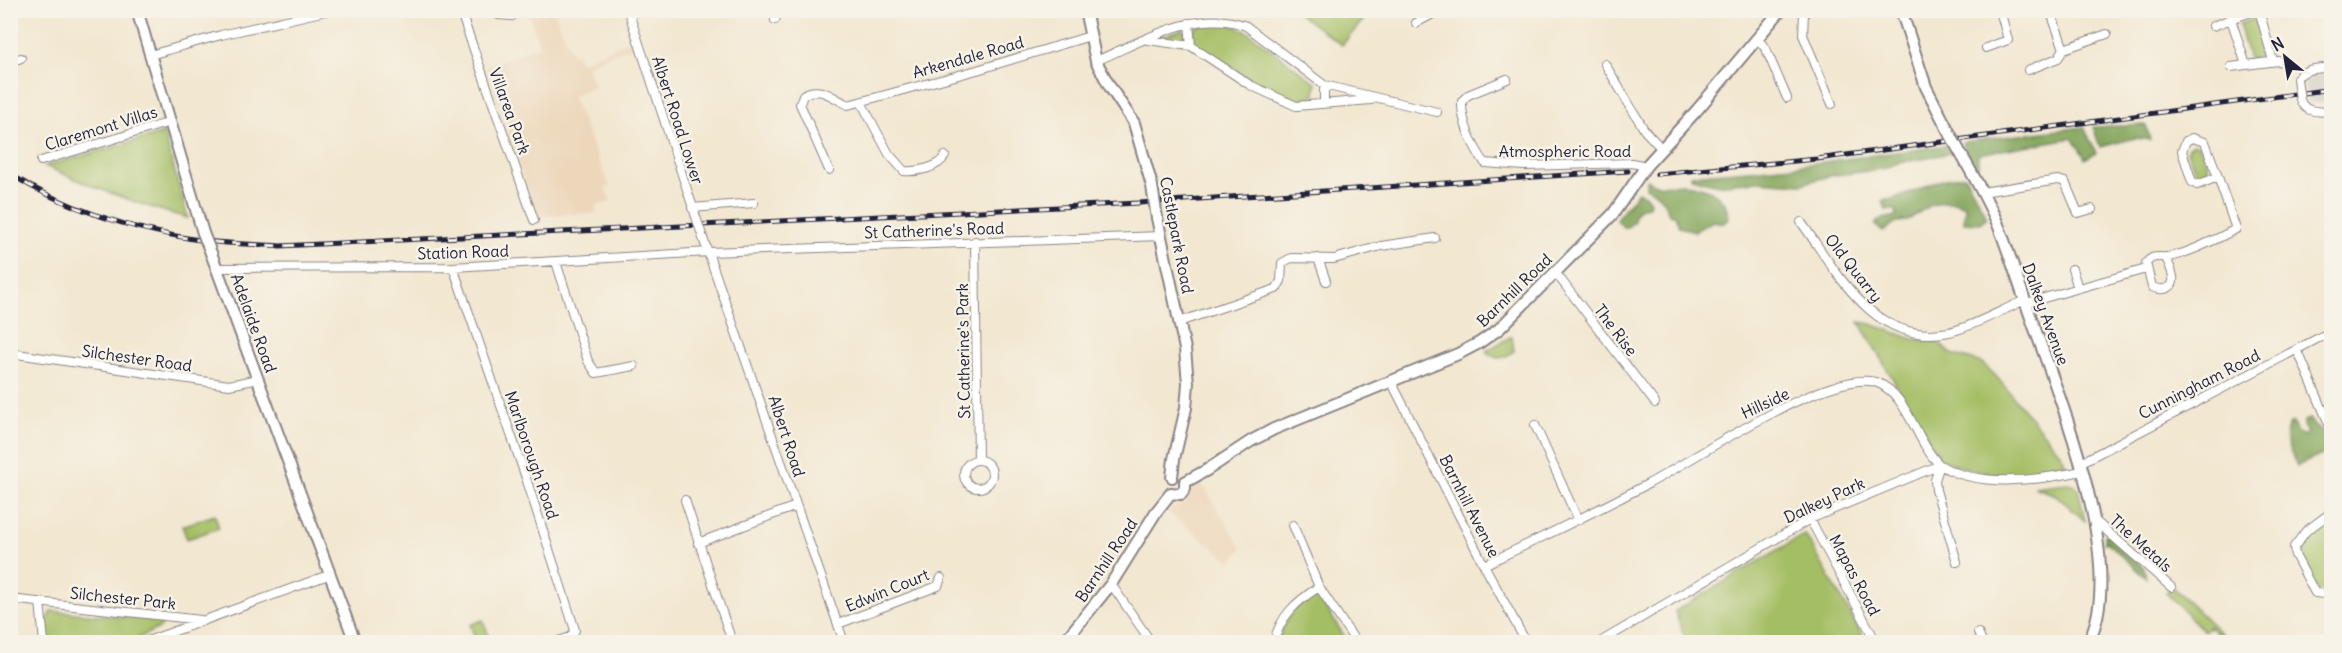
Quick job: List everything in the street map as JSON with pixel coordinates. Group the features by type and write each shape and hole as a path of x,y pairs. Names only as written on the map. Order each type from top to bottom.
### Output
{"street":[{"name":"Adelaide Road","path":"137,10 203,232 355,642"},
{"path":"150,55 221,35 330,10"},
{"name":"Villarea Park","path":"460,10 534,220"},
{"path":"496,10 498,15 512,16"},
{"name":"Albert Road Lower","path":"628,10 703,238"},
{"path":"775,20 779,10"},
{"name":"Castlepark Road","path":"1085,10 1096,61 1134,123 1152,186 1185,349 1188,383 1186,408 1172,477"},
{"path":"1416,23 1440,10"},
{"name":"Barnhill Road","path":"1064,642 1111,584 1154,514 1171,493 1181,494 1185,490 1185,482 1251,441 1458,354 1487,339 1499,329 1613,214 1646,166 1697,110 1781,10"},
{"path":"1802,10 1804,14 1803,35 1832,104"},
{"name":"Dalkey Avenue","path":"1901,10 1926,87 1998,226 2081,467 2093,519 2099,563 2100,591 2097,618 2088,642"},
{"path":"1986,48 2008,40 2000,10"},
{"path":"2050,10 2064,49"},
{"path":"2213,26 2258,10 2273,61"},
{"path":"2232,19 2246,65"},
{"path":"1096,61 1189,22 1232,20 1246,26 1324,85 1437,112"},
{"path":"1189,22 1191,46"},
{"path":"2033,71 2058,58 2064,49 2107,34"},
{"name":"Arkendale Road","path":"857,103 1090,36"},
{"path":"1757,38 1766,49 1787,98"},
{"path":"1145,40 1191,46 1250,85 1296,106 1379,99"},
{"path":"10,62 21,58"},
{"path":"2231,67 2273,61 2285,62"},
{"path":"1605,64 1645,131 1662,149"},
{"path":"2331,67 2309,70 2301,73 2297,79 2300,99 2305,108 2312,111 2331,112"},
{"name":"Atmospheric Road","path":"1507,79 1468,95 1462,100 1461,112 1465,124 1485,163 1524,166 1632,163 1646,166"},
{"path":"1324,85 1324,104"},
{"path":"829,171 800,104 802,95 811,90 819,89 848,105 857,103 890,154 904,171 911,172 938,165 945,156"},
{"name":"Claremont Villas","path":"41,161 170,122"},
{"path":"2166,258 2173,278 2172,284 2167,289 2158,290 2152,286 2146,269 2146,263 2152,257 2159,255 2166,258 2236,229 2218,177 2205,142 2195,138 2186,141 2182,151 2192,182 2197,184 2218,177"},
{"path":"1982,192 2058,180 2065,182 2078,213 2092,209"},
{"path":"694,211 754,203"},
{"name":"Old Quarry","path":"1801,222 1870,312 1890,325 1913,334 1950,332 2021,302 2146,269"},
{"name":"St Catherine's Road","path":"709,252 1161,236"},
{"name":"Albert Road","path":"703,238 844,642"},
{"path":"1179,322 1276,289 1281,281 1282,263 1286,259 1305,257 1334,259 1381,246 1435,238"},
{"name":"St Catherine's Park","path":"975,241 978,460"},
{"name":"Station Road","path":"218,268 453,267 709,252"},
{"path":"1318,258 1326,281"},
{"path":"556,262 588,362 596,373 634,366"},
{"name":"Marlborough Road","path":"453,267 526,478 575,630 571,637 555,642"},
{"path":"2072,269 2078,288"},
{"name":"The Rise","path":"1555,272 1655,403"},
{"name":"Cunningham Road","path":"2081,467 2331,331"},
{"path":"2297,349 2331,431"},
{"name":"Silchester Road","path":"10,353 229,385 258,379"},
{"name":"Barnhill Avenue","path":"1391,381 1484,565 1526,642"},
{"name":"Hillside","path":"1484,565 1652,481 1757,420 1851,381 1872,381 1890,391 1900,402 1925,448 1940,465"},
{"path":"1535,425 1578,520"},
{"path":"1957,562 1936,490 1935,480 1940,465 1975,477 2019,481 2054,477 2081,467"},
{"name":"Dalkey Park","path":"1600,642 1810,519 1940,465"},
{"path":"1171,493 1167,486 1172,477 1179,477 1185,482"},
{"path":"685,500 732,642"},
{"path":"698,543 796,506"},
{"path":"2331,512 2300,537 2295,543 2294,551 2315,593 2324,594 2331,591"},
{"name":"Mapas Road","path":"1810,519 1876,642"},
{"name":"The Metals","path":"2093,519 2171,587"},
{"path":"1293,525 1319,587 1356,642"},
{"name":"Silchester Park","path":"145,642 331,574"},
{"name":"Edwin Court","path":"838,624 938,586 941,578"},
{"path":"1111,584 1151,642"},
{"path":"1274,642 1280,625 1293,605 1319,587"},
{"name":"Silchester Park","path":"10,599 203,621"},
{"path":"40,602 44,642"},
{"path":"1978,633 1982,642"}],"shaded area":[{"path":"524,11 554,11 572,54 576,53 580,63 629,38 633,49 628,48 586,66 595,86 572,96 610,187 605,188 611,202 596,205 596,213 536,216 486,66 540,46 530,18"},
{"path":"2331,73 2331,103 2308,103 2303,81 2305,77"},
{"path":"1200,480 1242,549 1231,562 1168,512"}],"green space":[{"path":"1295,11 1371,11 1342,45"},
{"path":"2256,18 2267,57 2249,59 2239,24"},
{"path":"1225,23 1245,30 1316,83 1315,95 1304,99 1290,98 1273,92 1239,73 1198,47 1194,42 1193,31 1197,26"},
{"path":"1183,29 1186,33 1184,43 1154,39"},
{"path":"2146,125 2150,140 2135,138 2100,147 2093,127"},
{"path":"2084,127 2096,153 2085,159 2072,138 1979,154 1979,165 1974,168 1962,142"},
{"path":"164,133 188,218 115,195 45,166"},
{"path":"2194,144 2200,146 2210,171 2205,178 2197,176 2187,151"},
{"path":"1948,145 1951,153 1895,164 1883,169 1829,176 1802,184 1755,181 1717,185 1691,178 1691,175 1794,166"},
{"path":"1965,176 1987,217 1980,223 1964,222 1965,206 1954,202 1942,202 1929,206 1907,221 1896,222 1883,232 1875,225 1878,220 1897,216 1896,210 1885,210 1882,201 1903,196 1943,180"},
{"path":"1646,179 1659,185 1683,184 1707,189 1724,203 1729,218 1724,223 1713,221 1695,231 1679,227 1675,215 1669,214 1661,198 1646,187"},
{"path":"1638,192 1645,195 1650,202 1649,206 1638,210 1634,222 1623,227 1616,219"},
{"path":"1859,322 1913,339 1936,341 1952,354 1982,363 1995,375 2061,454 2067,467 2035,474 2003,475 1971,470 1940,458"},
{"path":"1512,336 1514,351 1507,356 1497,358 1486,351"},
{"path":"2309,419 2315,427 2325,432 2331,451 2297,466 2287,445 2287,429 2293,422 2296,432 2304,436 2307,432 2303,426 2304,421"},
{"path":"2067,483 2078,488 2085,521 2056,495 2034,487"},
{"path":"215,515 219,528 187,539 182,526"},
{"path":"2331,517 2331,587 2317,590 2308,575 2299,548 2306,538"},
{"path":"1805,534 1866,642 1686,642 1675,611"},
{"path":"2108,534 2144,568 2146,578 2107,542 2104,543 2104,535"},
{"path":"2172,586 2230,642 2216,642 2219,636 2209,626 2204,631 2166,593"},
{"path":"1314,595 1323,603 1348,642 1277,642 1291,615 1300,604"},
{"path":"51,611 162,620 161,627 130,642 48,642 46,625"},
{"path":"483,620 491,642 477,642 470,625"}],"railway":[{"path":"1657,174 1817,159 2332,89"},
{"path":"10,174 75,207 122,223 204,241 280,246 1139,203 1628,171"}]}
